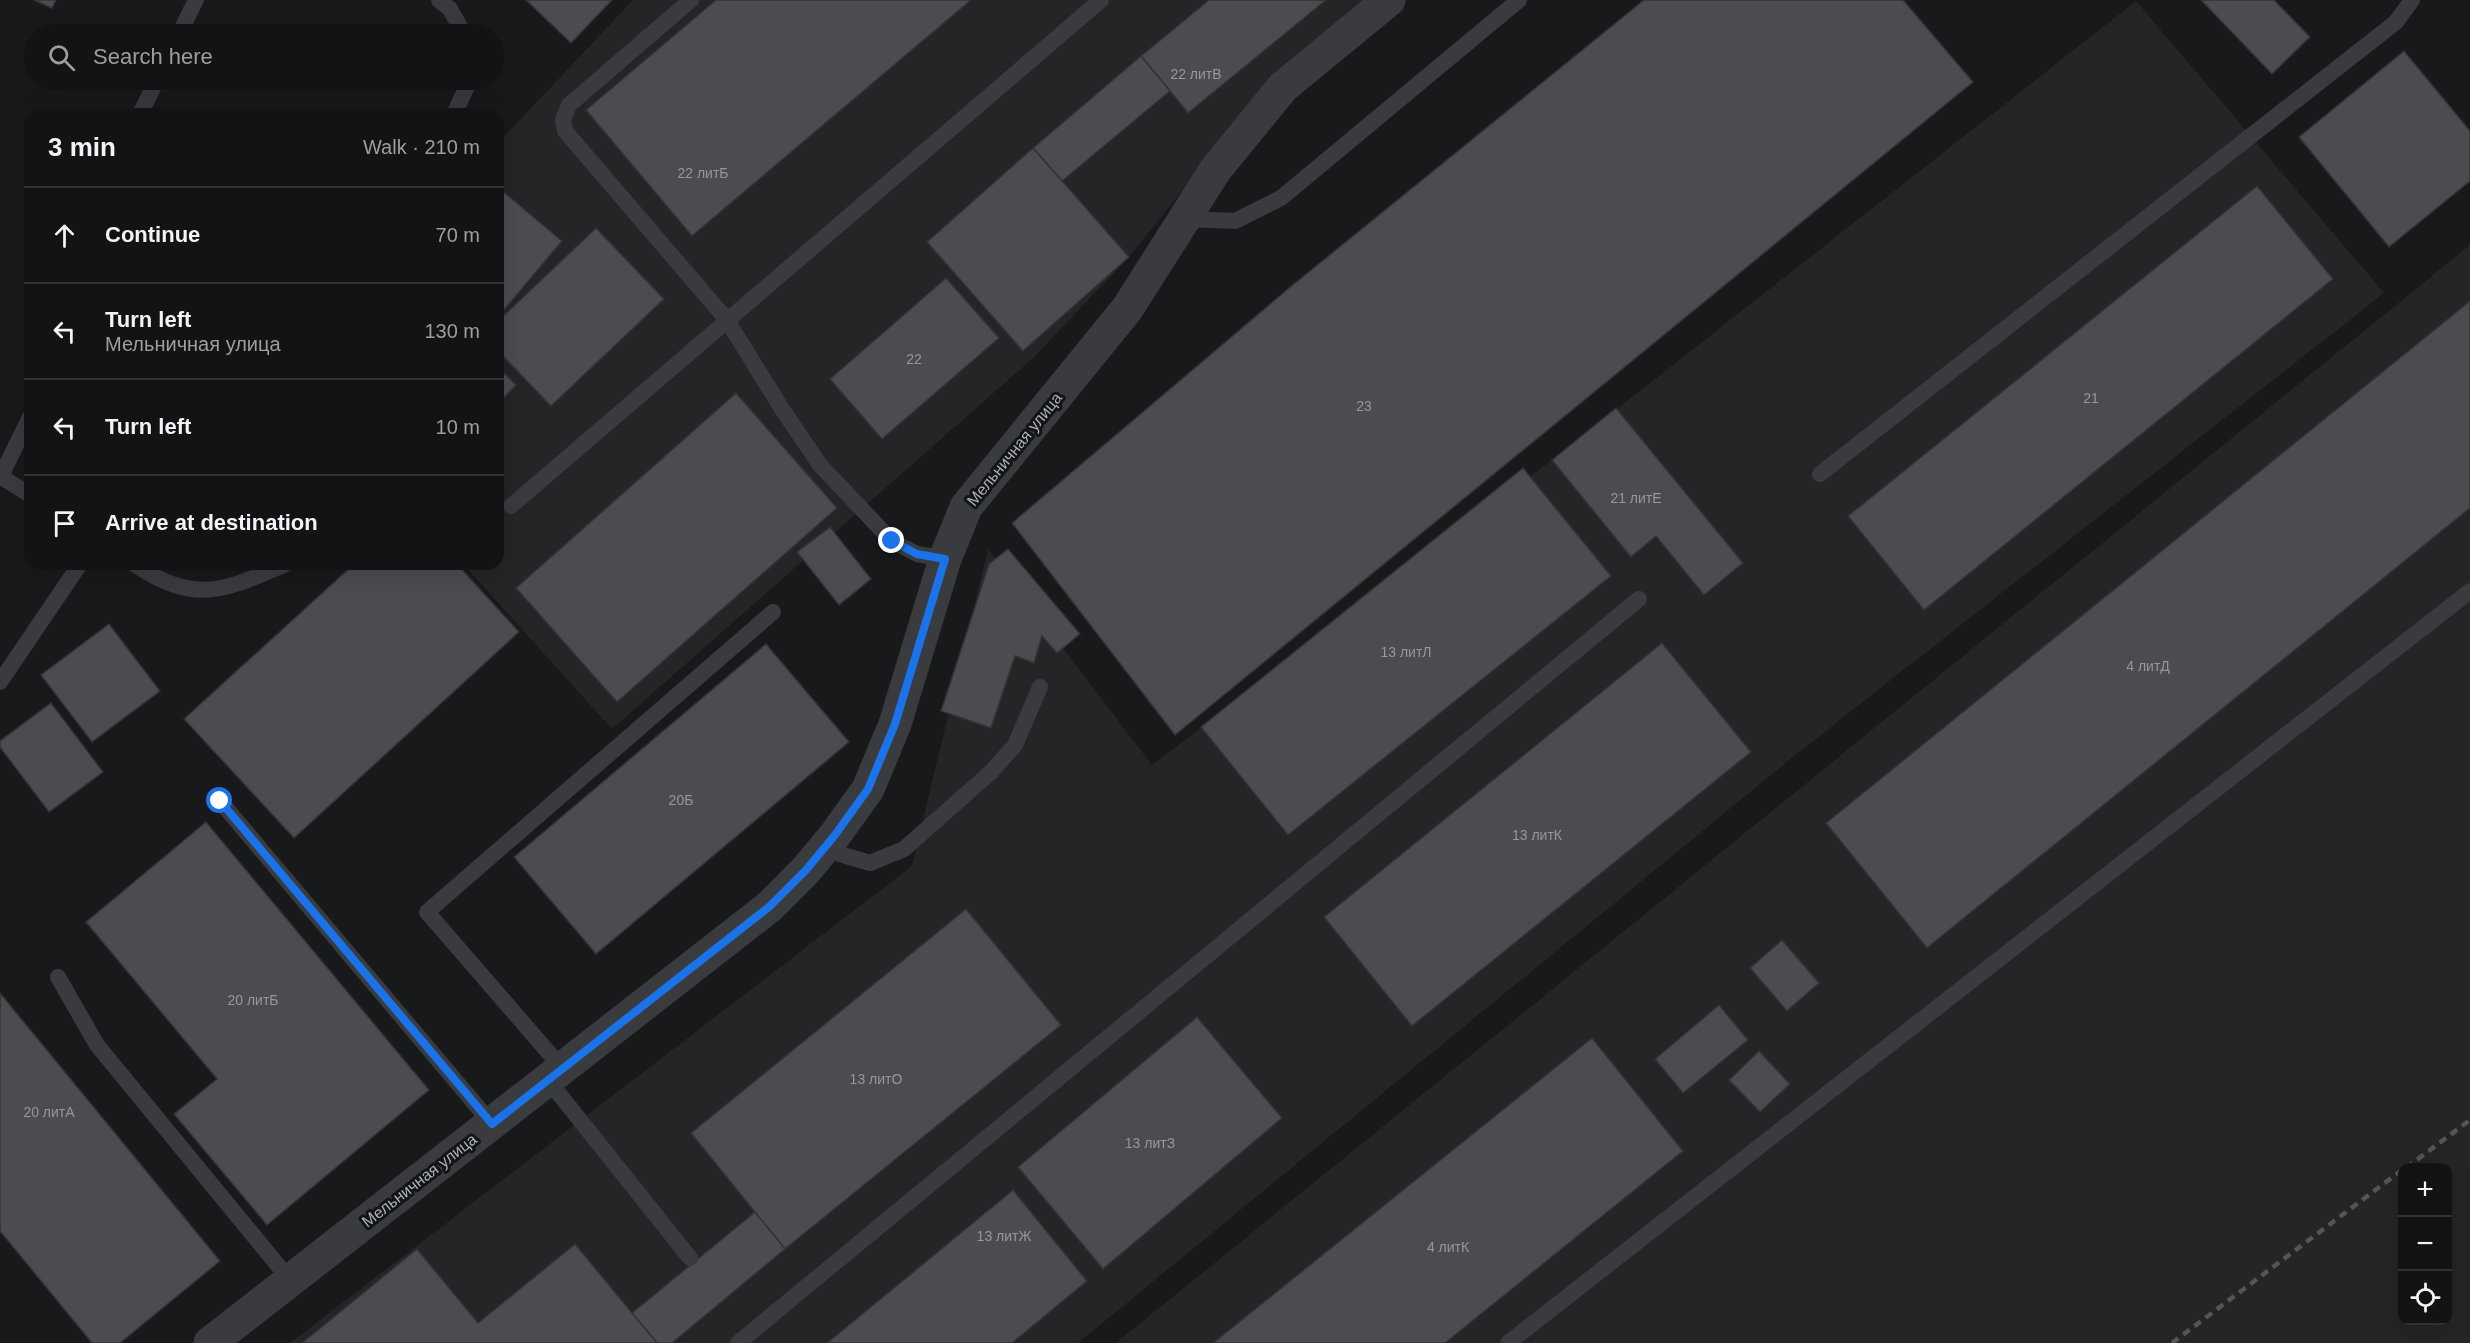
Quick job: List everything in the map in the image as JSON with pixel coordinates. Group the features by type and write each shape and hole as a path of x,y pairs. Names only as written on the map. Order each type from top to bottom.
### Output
{"street":[{"name":"Мельничная улица","path":"210,1343 769,907 806,870 868,789 873,778 895,724 945,559 966,507 1127,309 1216,170 1283,87 1389,0"}],"lane":[{"path":"184,24 196,0"},
{"path":"439,0 450,9 458,24"},
{"path":"692,0 569,105 563,120 566,131 727,320 820,465 892,541 917,554 945,559"},
{"path":"512,506 1101,0"},
{"path":"1185,219 1235,221 1281,198 1519,0"},
{"path":"1820,474 2396,22 2412,0"},
{"path":"143,108 152,90"},
{"path":"457,108 465,90"},
{"path":"24,429 1,476 24,491"},
{"path":"0,682 76,570"},
{"path":"143,570 156,579 189,590 219,590 271,570"},
{"path":"1508,1343 2470,591"},
{"path":"738,1343 1639,599"},
{"path":"690,1257 555,1074 427,912 773,612"},
{"path":"823,849 870,863 904,849 992,771 1015,745 1040,687"},
{"path":"220,801 492,1124"},
{"path":"58,976 97,1045 291,1280"}],"shaded area":[{"path":"633,0 1383,0 1223,140 1129,257 1033,358 612,729 468,570 504,570 504,137"},
{"path":"2136,1 2384,293 1799,752 1078,1343 290,1343 912,866 988,549 1152,765 1552,460"},
{"path":"2470,245 2470,1343 1116,1343"}],"building":[{"path":"34,0 56,0 52,8"},
{"path":"526,0 612,0 571,43"},
{"path":"716,0 971,0 692,236 586,110"},
{"path":"1209,0 1326,0 1188,113 1141,56"},
{"path":"1644,0 1903,0 1973,82 1175,735 1012,523 1289,288"},
{"path":"2201,0 2274,0 2310,37 2272,74"},
{"path":"2404,51 2470,131 2470,181 2389,247 2299,137"},
{"path":"1141,56 1170,91 1062,181 1033,148"},
{"path":"1033,148 1129,257 1023,351 927,242"},
{"path":"2257,186 2333,279 1924,610 1848,516"},
{"path":"504,192 562,241 504,310"},
{"path":"596,228 664,299 551,406 504,357 504,315"},
{"path":"946,278 999,338 882,439 830,379"},
{"path":"2470,301 2470,508 1927,948 1826,823"},
{"path":"504,373 516,385 504,398"},
{"path":"736,393 837,508 617,702 516,588"},
{"path":"1616,408 1743,563 1704,595 1656,536 1631,557 1552,460"},
{"path":"1523,468 1611,576 1288,835 1201,727"},
{"path":"830,527 871,579 839,605 797,552"},
{"path":"1008,549 1080,634 1057,653 1042,636 1034,663 1015,656 991,728 941,711 989,564"},
{"path":"347,570 462,570 519,632 294,838 184,719"},
{"path":"109,624 160,691 92,742 41,675"},
{"path":"1662,643 1751,752 1412,1026 1324,917"},
{"path":"766,644 849,742 596,954 514,857"},
{"path":"51,703 103,772 49,812 0,747 0,741"},
{"path":"206,822 429,1090 267,1225 174,1114 217,1079 86,922"},
{"path":"966,909 1061,1025 785,1249 691,1133"},
{"path":"1782,940 1819,983 1787,1011 1750,968"},
{"path":"0,993 220,1261 120,1343 92,1343 0,1231"},
{"path":"1719,1005 1748,1040 1683,1093 1655,1059"},
{"path":"1197,1017 1282,1118 1103,1269 1018,1167"},
{"path":"1592,1038 1683,1151 1445,1343 1213,1343"},
{"path":"1759,1051 1790,1084 1760,1112 1729,1080"},
{"path":"1013,1190 1087,1281 1012,1343 827,1343"},
{"path":"755,1212 785,1249 672,1343 657,1343 632,1313"},
{"path":"575,1244 657,1343 302,1343 417,1249 478,1323"}],"railway":[{"path":"2413,1163 2470,1120"},
{"path":"2172,1343 2398,1173"}],"route":[{"path":"220,801 492,1124 769,907 806,870 868,789 895,724 945,559 917,554 892,541"}]}
